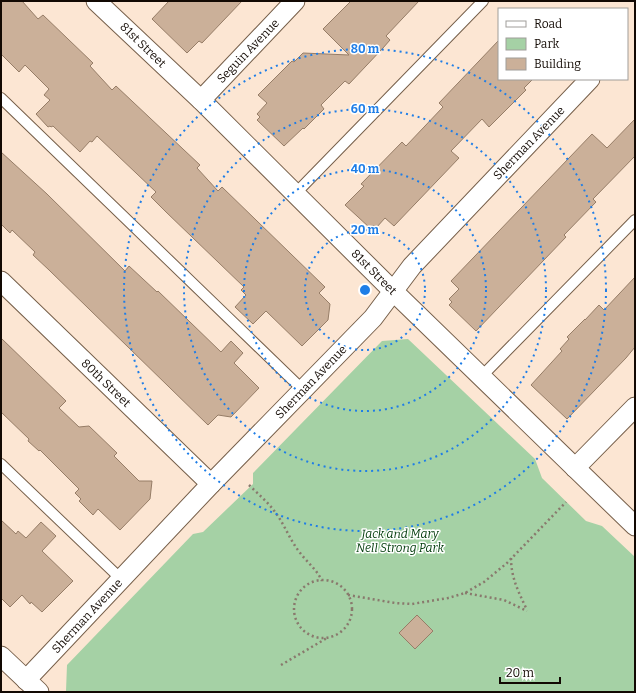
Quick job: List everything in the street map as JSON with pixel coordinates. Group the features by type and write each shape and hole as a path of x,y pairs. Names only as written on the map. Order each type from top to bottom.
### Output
{"street":[{"name":"Seguin Avenue","path":"201,100 296,1"},
{"name":"81st Street","path":"105,4 393,291 635,526"},
{"name":"Sherman Avenue","path":"33,686 121,579 211,484 373,318 412,266 589,80"},
{"name":"80th Street","path":"1,282 211,484"},
{"path":"575,468 635,407"},
{"path":"1,656 33,686"}],"lane":[{"path":"295,194 483,1"},
{"path":"1,98 303,390"},
{"path":"481,377 635,220"},
{"path":"1,464 121,579"}],"path":[{"path":"249,485 270,505 276,513 290,540 318,573 322,581"},
{"path":"348,595 395,604 412,604 448,598 465,593 484,582 511,558 566,502"},
{"path":"465,593 504,600 527,611 516,588 511,558"},
{"path":"281,666 327,638 338,634 345,628 350,619 352,609 348,595 338,585 330,581 322,581 312,583 304,588 298,595 294,612 297,622 309,635 319,638 327,638"}],"green space":[{"name":"Jack and Mary Nell Strong Park","path":"408,339 535,459 542,478 586,521 602,526 635,557 635,692 66,691 67,665 193,534 203,532 253,484 253,473 382,341"}],"building":[{"path":"1,1 22,1 38,19 43,15 93,63 90,66 112,90 116,86 200,165 197,168 218,191 222,187 325,287 319,293 330,304 328,320 302,346 266,311 253,324 235,307 246,295 241,290 244,287 151,197 156,192 97,136 80,152 53,126 48,127 36,114 50,100 44,95 49,89 25,65 19,72 1,54"},
{"path":"169,1 242,1 202,43 199,41 187,53 152,19"},
{"path":"351,1 419,1 386,36 390,40 383,48 349,84 345,81 321,105 324,109 284,146 257,120 260,117 257,114 267,103 258,95 292,61 294,62 303,53 349,55 323,29"},
{"path":"498,41 498,80 532,80 524,88 526,90 489,127 482,119 451,151 459,158 394,226 385,218 376,228 373,225 370,228 345,205 364,186 361,184 402,142 406,146 443,107 439,103"},
{"path":"635,119 635,156 593,199 596,202 564,235 566,237 476,331 449,305 452,302 449,299 459,289 451,281 592,134 607,148"},
{"path":"1,152 47,194 125,271 129,266 157,292 158,291 221,352 231,341 243,353 234,363 259,388 231,417 218,415 208,425 33,255 35,252 12,230 10,233 1,224"},
{"path":"635,277 635,347 567,419 531,385 562,351 560,349 569,339 567,337 599,305 604,310"},
{"path":"1,338 66,401 59,408 79,427 89,426 117,453 114,456 139,481 152,481 150,499 120,530 98,509 93,515 79,501 81,499 75,493 79,489 40,450 39,451 28,441 29,439 1,412"},
{"path":"1,520 16,534 18,531 26,538 41,522 56,536 42,551 73,581 42,612 31,602 30,604 22,595 10,607 1,598"},
{"path":"417,615 433,631 415,649 399,633"}]}
